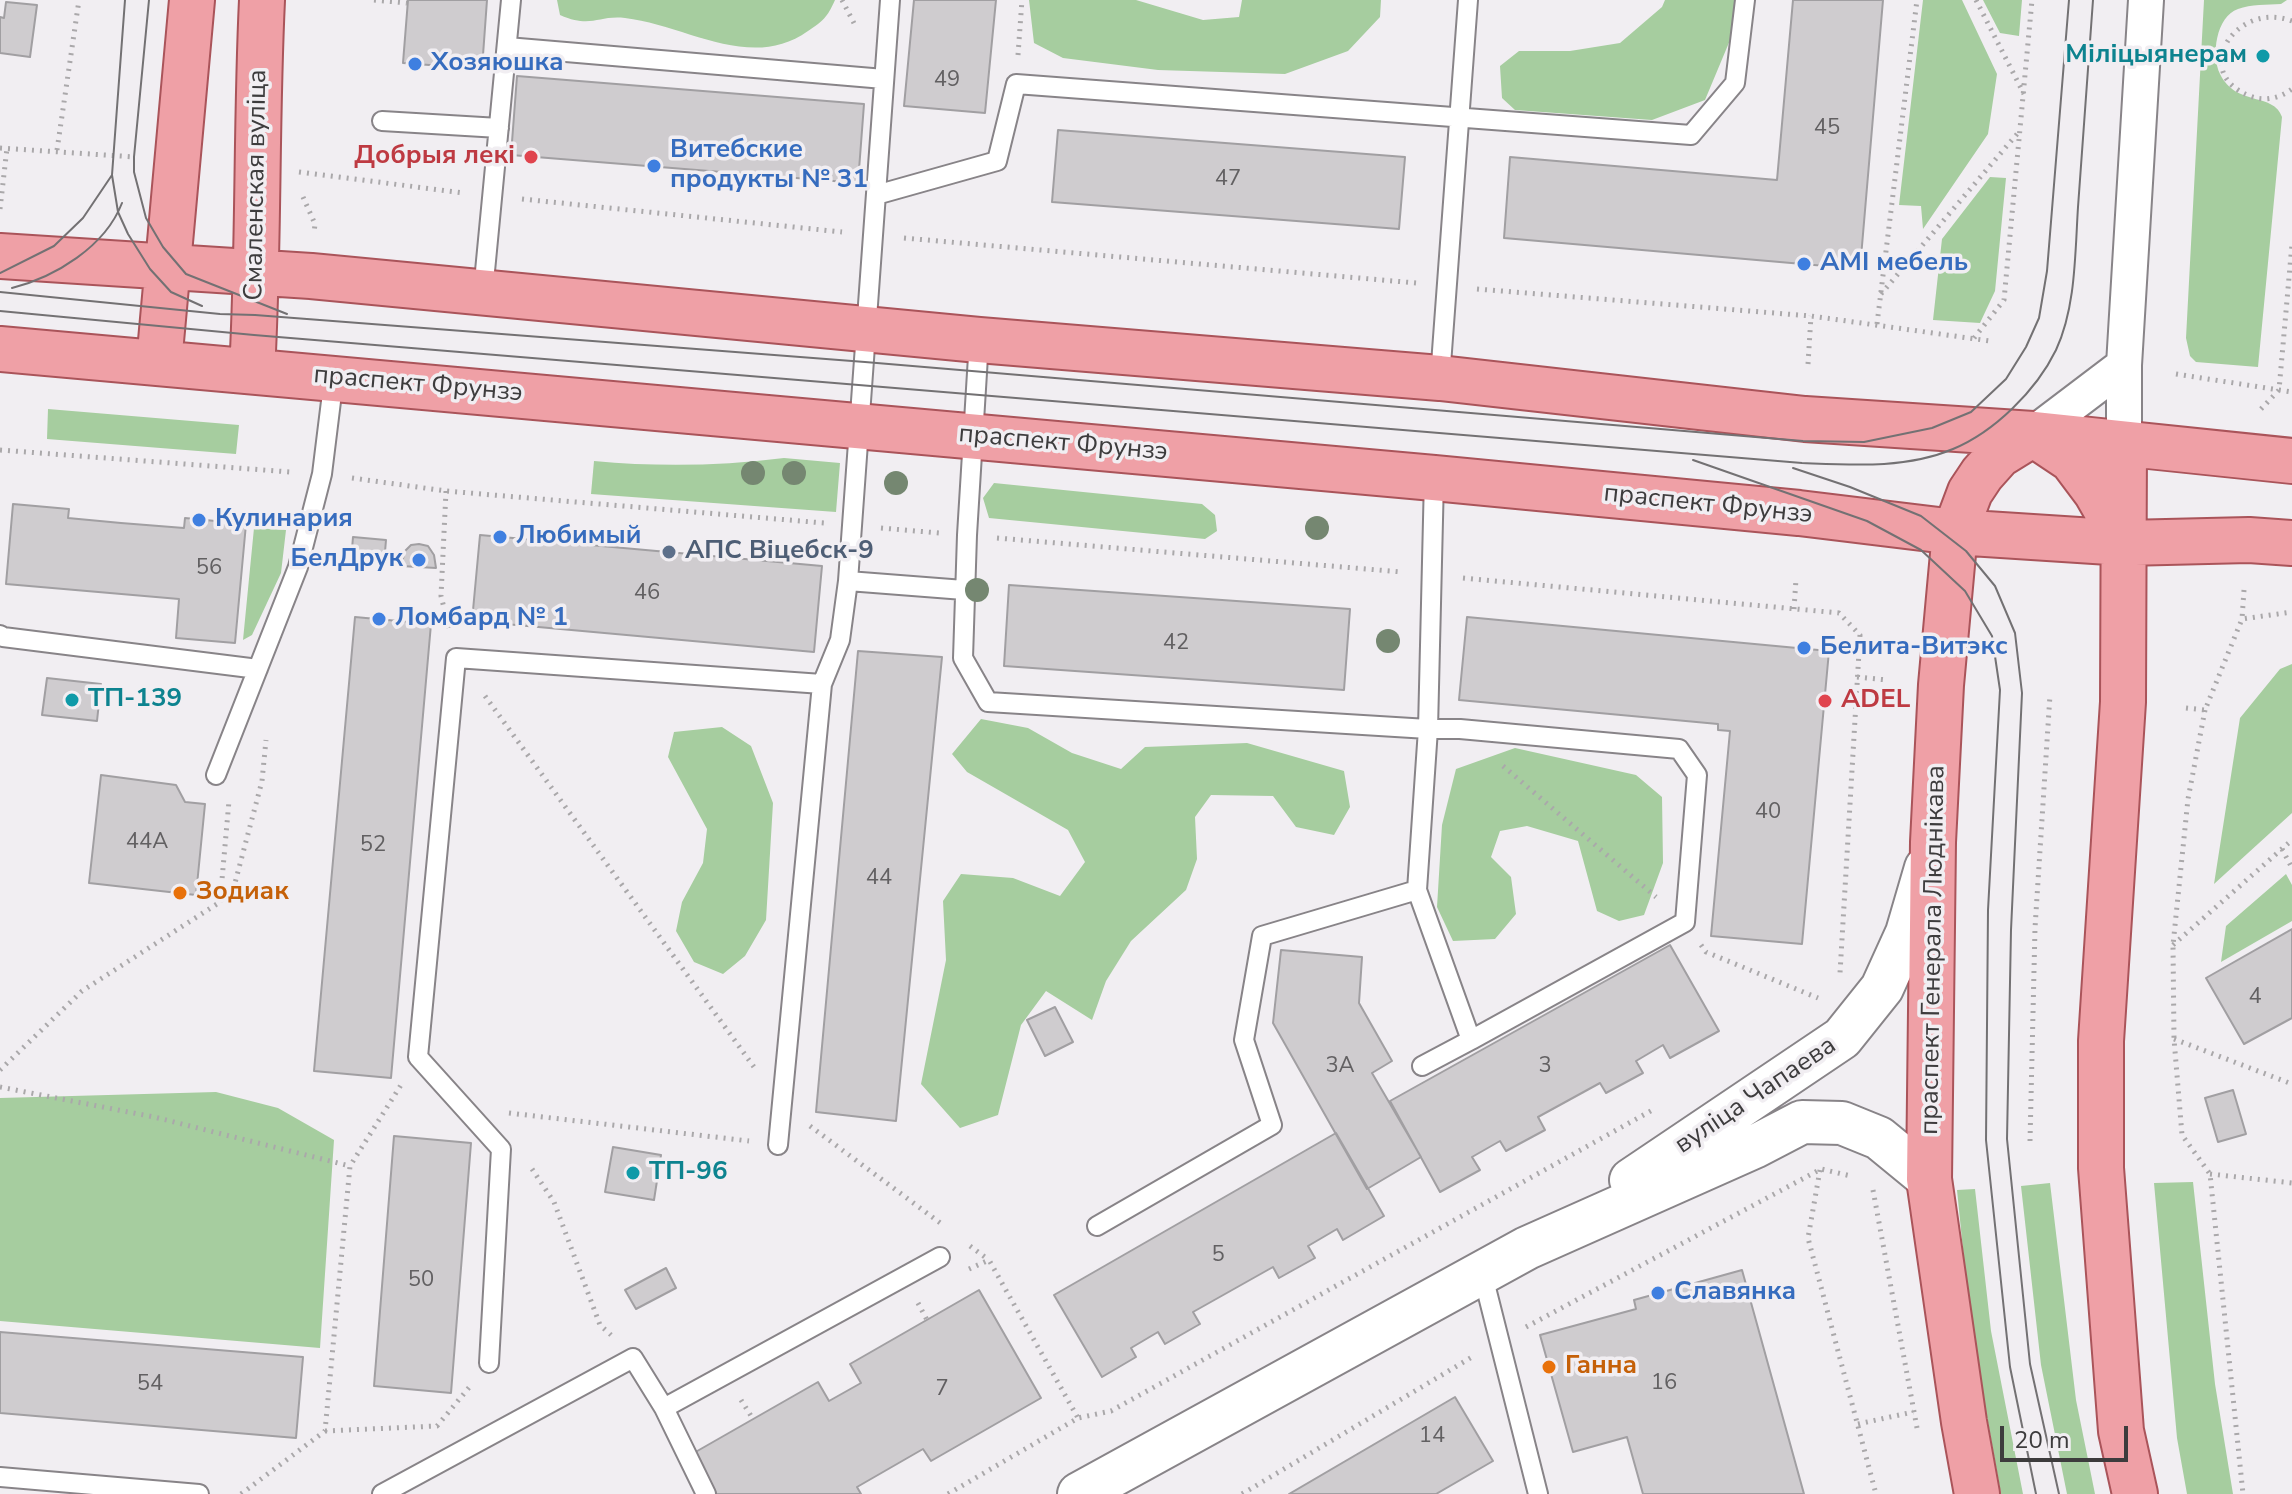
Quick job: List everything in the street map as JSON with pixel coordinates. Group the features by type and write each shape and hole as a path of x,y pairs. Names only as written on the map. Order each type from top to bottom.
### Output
{"main road":[{"path":"159,363 192,0"},
{"name":"Смаленская вуліца","path":"252,371 258,273 256,167 262,0"},
{"path":"0,256 258,273 979,340 1440,378 1805,419 2033,434 2292,461"},
{"name":"праспект Фрунзэ","path":"0,349 860,424 1799,513 1955,532 2125,543 2249,540 2292,543"},
{"path":"2033,434 2072,460 2096,492 2125,543"},
{"name":"праспект Генерала Люднікава","path":"1977,1494 1961,1407 1929,1179 1933,842 1941,685 1955,532 1970,492 1982,474 1999,455 2033,434"},
{"path":"2124,445 2123,702 2101,1041 2101,1152 2121,1431 2135,1494"}],"street":[{"path":"2124,445 2124,365 2146,0"},
{"path":"2033,434 2124,365"},
{"name":"вуліца Чапаева","path":"1527,1248 1842,1038 1882,988 1907,933 1933,842"},
{"name":"вуліца Чапаева","path":"1079,1494 1527,1248 1754,1147 1802,1122 1842,1123 1879,1138 1929,1179"}],"lane":[{"path":"483,293 511,0"},
{"path":"778,1145 822,684 840,640 848,581 890,0"},
{"path":"1440,378 1468,0"},
{"path":"876,195 997,161 1016,84 1691,135 1735,83 1745,0"},
{"path":"507,47 884,79"},
{"path":"382,121 499,128"},
{"path":"979,340 964,590 963,658 988,702 1460,729 1679,749 1697,775 1685,922 1422,1066"},
{"path":"216,775 298,567 322,474 334,377"},
{"path":"1434,478 1428,729 1417,890 1471,1040"},
{"path":"848,581 964,590"},
{"path":"0,635 258,669"},
{"path":"489,1363 501,1149 418,1057 456,658 822,684"},
{"path":"1097,1226 1272,1125 1244,1040 1262,936 1417,890"},
{"path":"664,1408 940,1257"},
{"path":"1482,1272 1538,1494"},
{"path":"382,1494 633,1358 664,1408 706,1494"},
{"path":"0,1477 199,1494"}],"path":[{"path":"57,150 79,0"},
{"path":"374,0 407,3"},
{"path":"1016,84 1022,0"},
{"path":"1877,324 1917,0"},
{"path":"1976,0 2024,95"},
{"path":"1974,338 2004,300 2032,0"},
{"path":"2292,21 2276,13 2259,11 2250,14 2230,29 2221,52 2227,77 2238,90 2254,98 2271,99 2292,89"},
{"path":"1881,294 2018,134"},
{"path":"0,209 4,148 144,158"},
{"path":"291,171 492,196 873,235 1811,316 1990,341"},
{"path":"2261,409 2279,390 2290,300 2292,244"},
{"path":"1808,364 1811,316"},
{"path":"2176,374 2292,392"},
{"path":"0,450 322,474 446,491 852,526"},
{"path":"446,491 441,596 456,658 782,1105 953,1233"},
{"path":"1794,609 1796,579"},
{"path":"2243,1494 2210,1174 2182,1135 2174,1039 2173,945 2188,799 2205,710 2242,619 2244,590"},
{"path":"2242,619 2292,612"},
{"path":"1857,677 1887,680"},
{"path":"2030,1141 2035,928 2050,695"},
{"path":"2186,708 2205,710"},
{"path":"1460,729 1685,922 1706,952 1823,1000"},
{"path":"216,775 230,787 220,902"},
{"path":"0,1070 82,991 220,902 235,883 262,781"},
{"path":"2173,945 2292,840"},
{"path":"2282,849 2292,868"},
{"path":"2174,1039 2292,1084"},
{"path":"325,1431 350,1166 418,1057"},
{"path":"0,1087 154,1117 350,1166"},
{"path":"463,1107 778,1145"},
{"path":"528,1163 554,1202 600,1325 633,1358"},
{"path":"1821,1169 1808,1238 1876,1494"},
{"path":"1242,1494 1499,1341 1821,1169 1859,1178"},
{"path":"2210,1174 2292,1183"},
{"path":"1872,1181 1920,1440"},
{"path":"965,1242 989,1260 1078,1418"},
{"path":"964,1272 989,1260"},
{"path":"913,1296 927,1320"},
{"path":"241,1494 325,1431 437,1426 489,1363"},
{"path":"728,1402 738,1396 753,1419"},
{"path":"1858,1424 1913,1412"}],"green space":[{"path":"557,0 835,0 830,11 817,24 786,42 764,47 741,47 625,18 571,19 560,15"},
{"path":"1029,0 1136,0 1203,20 1239,17 1242,0 1381,0 1380,17 1348,51 1285,74 1158,70 1063,58 1034,43"},
{"path":"1665,0 1736,0 1733,33 1705,100 1652,120 1515,110 1502,98 1500,66 1519,51 1570,51 1620,43 1662,7"},
{"path":"1923,0 1962,0 1997,74 1988,134 1923,229 1921,206 1899,205"},
{"path":"1983,0 2022,0 2019,36 2000,33"},
{"path":"2204,0 2287,0 2281,4 2243,7 2231,13 2220,28 2216,47 2217,66 2227,84 2245,96 2271,104 2282,117 2258,367 2196,362 2190,356 2186,338"},
{"path":"1990,177 2006,178 1995,291 1980,323 1933,320 1942,239"},
{"path":"48,409 239,425 236,454 47,439"},
{"path":"784,458 840,463 836,512 591,494 594,461 689,465"},
{"path":"994,483 1202,504 1215,515 1217,531 1205,539 989,518 983,498"},
{"path":"254,528 286,530 281,573 252,635 243,640"},
{"path":"2292,664 2292,813 2214,884 2240,718 2280,669"},
{"path":"981,719 1028,728 1072,753 1121,769 1145,747 1247,743 1344,771 1350,807 1334,835 1296,827 1273,796 1211,795 1195,817 1197,859 1186,890 1131,941 1106,981 1092,1020 1046,991 1021,1025 998,1115 960,1128 921,1084 946,960 943,901 961,874 1013,878 1060,896 1085,862 1068,830 967,772 952,754"},
{"path":"722,727 751,746 773,803 766,920 745,956 723,974 694,962 676,931 682,902 703,863 707,829 668,757 674,732"},
{"path":"1515,748 1636,775 1662,797 1663,863 1644,915 1619,921 1597,911 1578,841 1527,826 1500,831 1491,857 1511,877 1516,914 1495,939 1453,941 1437,907 1442,825 1456,769"},
{"path":"2286,874 2292,885 2292,921 2221,962 2226,926"},
{"path":"216,1092 278,1108 334,1140 320,1348 0,1321 0,1098"},
{"path":"2193,1182 2215,1384 2233,1494 2187,1494 2177,1438 2154,1183"},
{"path":"2050,1183 2076,1400 2095,1494 2067,1494 2041,1365 2021,1186"},
{"path":"1975,1189 1991,1331 2023,1494 2001,1494 1971,1329 1957,1190"}],"building":[{"path":"408,0 487,0 482,69 403,63"},
{"path":"914,0 996,0 985,113 904,106"},
{"path":"1793,0 1883,0 1860,269 1504,238 1510,157 1777,180"},
{"path":"6,2 37,5 30,57 0,53 0,17 4,18"},
{"path":"517,76 864,104 858,183 511,155"},
{"path":"1058,130 1405,157 1399,229 1052,202"},
{"path":"13,504 69,509 68,518 121,523 184,528 185,518 246,524 235,643 176,638 179,599 6,584"},
{"path":"480,535 822,566 814,652 472,621"},
{"path":"353,537 386,540 384,564 351,561"},
{"name":"БелДрук","path":"411,545 428,546 434,555 436,568 401,566 405,551"},
{"path":"1009,585 1350,609 1344,690 1004,666"},
{"path":"355,617 431,624 391,1078 314,1071"},
{"path":"1467,617 1829,651 1802,944 1711,936 1730,731 1718,730 1718,724 1459,700"},
{"path":"858,651 942,657 896,1121 816,1112"},
{"name":"ТП-139","path":"47,678 101,684 97,721 42,715"},
{"path":"101,775 176,785 185,802 205,804 196,895 89,883"},
{"path":"2292,929 2292,1018 2244,1044 2206,978"},
{"path":"1670,945 1719,1031 1670,1058 1663,1045 1636,1061 1643,1073 1606,1093 1600,1083 1538,1117 1545,1130 1506,1151 1500,1141 1472,1157 1480,1170 1440,1192 1390,1101"},
{"path":"1281,950 1362,957 1359,1003 1392,1061 1372,1073 1421,1157 1367,1189 1273,1023"},
{"path":"1055,1007 1073,1042 1045,1056 1027,1020"},
{"path":"2233,1090 2246,1134 2218,1142 2205,1098"},
{"path":"1336,1133 1384,1216 1343,1240 1337,1229 1308,1246 1315,1258 1279,1278 1273,1267 1193,1312 1200,1324 1165,1344 1158,1332 1131,1348 1136,1357 1102,1377 1054,1295"},
{"path":"394,1136 471,1143 451,1393 374,1386"},
{"name":"ТП-96","path":"613,1147 661,1155 654,1200 605,1192"},
{"path":"666,1268 676,1288 636,1309 625,1290"},
{"path":"1742,1270 1804,1494 1643,1494 1627,1437 1573,1452 1540,1335 1636,1309 1634,1300"},
{"path":"979,1290 1041,1398 931,1461 923,1449 857,1487 861,1494 715,1494 692,1454 818,1382 829,1401 861,1383 850,1364"},
{"path":"0,1332 303,1357 296,1438 0,1413"},
{"path":"1455,1397 1493,1461 1436,1494 1289,1494"}],"tram line":[{"path":"125,0 112,175 118,212 150,269 171,292 202,306"},
{"path":"149,0 134,157 134,172 146,218 163,247 186,274 287,314"},
{"path":"0,292 220,314 865,362 1803,441 1864,442 1932,428 1971,412 2006,379 2026,347 2039,318 2047,271 2069,0"},
{"path":"0,311 254,335 1802,463 1898,463 1953,449 1984,432 2025,395 2056,350 2063,333 2073,280 2093,0"},
{"path":"0,273 54,246 83,218 112,175"},
{"path":"12,288 45,276 77,258 104,233 122,203"},
{"path":"1693,460 1867,521 1921,550 1965,591 1992,636 2000,690 1988,910 1986,1140 2010,1367 2036,1494"},
{"path":"1793,468 1921,516 1966,551 1995,586 2015,633 2022,693 2011,930 2007,1139 2030,1364 2059,1494"}],"place":[{"name":"Міліцыянерам","path":"2263,56"},
{"name":"Хозяюшка","path":"415,64"},
{"name":"Добрыя лекі","path":"531,157"},
{"name":"Витебские продукты № 31","path":"654,166"},
{"name":"AMI мебель","path":"1804,264"},
{"name":"Кулинария","path":"199,520"},
{"name":"Любимый","path":"500,537"},
{"name":"АПС Віцебск-9","path":"669,552"},
{"name":"БелДрук","path":"419,560"},
{"name":"Ломбард № 1","path":"379,619"},
{"name":"Белита-Витэкс","path":"1804,648"},
{"name":"ТП-139","path":"72,700"},
{"name":"ADEL","path":"1825,701"},
{"name":"Зодиак","path":"180,893"},
{"name":"ТП-96","path":"633,1173"},
{"name":"Славянка","path":"1658,1293"},
{"name":"Ганна","path":"1549,1367"}]}
